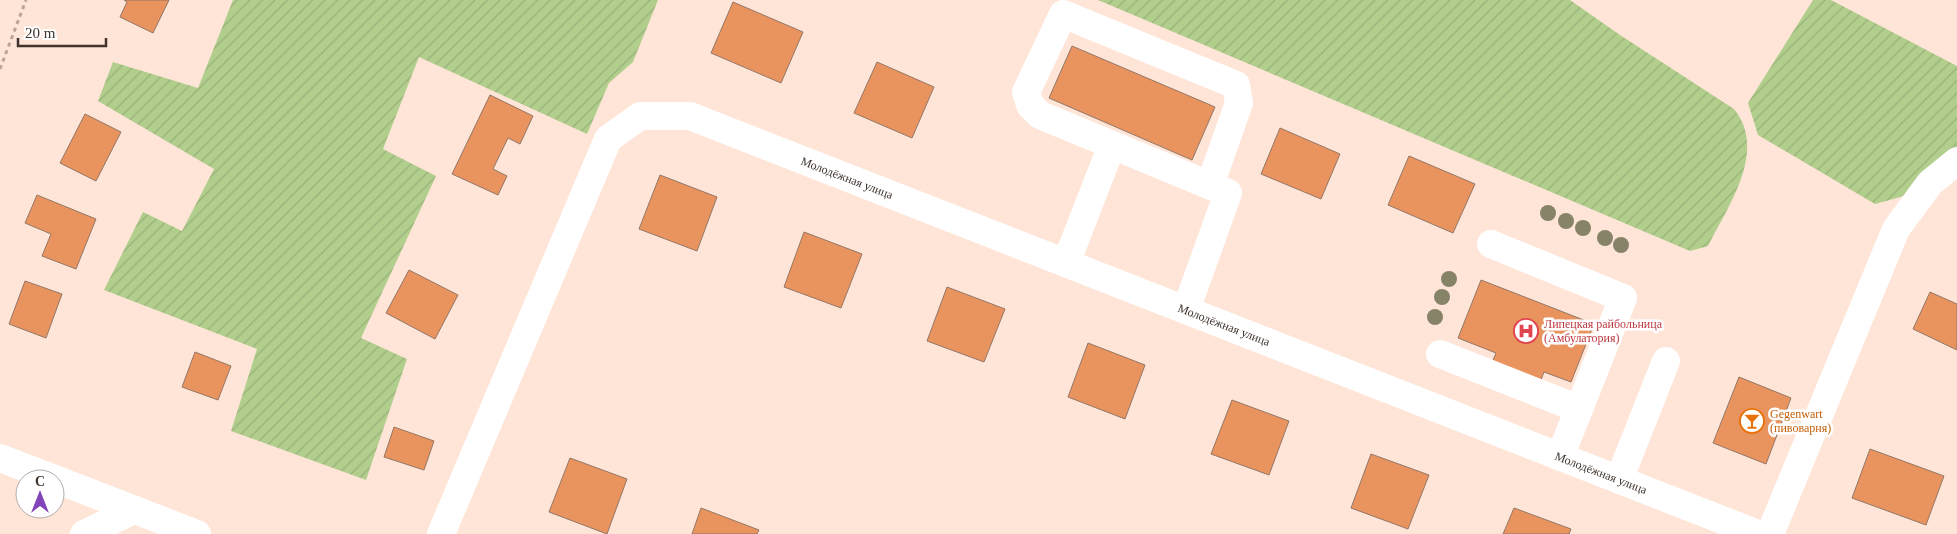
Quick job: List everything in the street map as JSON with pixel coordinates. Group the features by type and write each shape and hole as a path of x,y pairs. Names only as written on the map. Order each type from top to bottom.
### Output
{"street":[{"path":"1186,310 1228,192 1210,185 1112,145 1040,115 1030,105 1026,92 1063,14 1236,85 1240,103 1210,185"},
{"name":"Молодёжная улица","path":"442,534 608,139 640,116 690,116 1758,534"},
{"path":"1066,263 1112,145"},
{"path":"1770,534 1896,230 1930,183 1957,161"},
{"path":"1491,244 1623,298 1560,456"},
{"path":"1440,354 1579,409"},
{"path":"1620,480 1666,362"},
{"path":"0,458 29,469"},
{"path":"65,483 197,534"},
{"path":"84,534 134,510"}],"path":[{"path":"0,69 26,0"}],"green space":[{"path":"233,0 658,0 633,62 609,83 587,134 419,57 383,149 436,176 361,338 407,359 366,480 231,431 257,349 104,290 143,212 182,231 214,169 98,101 113,62 198,88"},
{"path":"1098,0 1570,0 1734,109 1743,125 1747,142 1746,160 1734,196 1708,246 1690,251"},
{"path":"1813,0 1831,0 1957,66 1957,150 1904,196 1875,204 1758,135 1748,103"}],"building":[{"path":"124,0 169,0 153,33 120,17 127,2"},
{"path":"733,2 803,32 781,83 711,53"},
{"path":"1072,46 1215,107 1192,160 1049,98"},
{"path":"877,62 934,87 912,138 854,113"},
{"path":"490,95 533,116 520,144 508,138 493,169 507,176 498,195 452,174"},
{"path":"85,114 121,132 96,181 60,163"},
{"path":"1280,128 1340,154 1321,199 1261,174"},
{"path":"1409,156 1475,184 1453,233 1388,205"},
{"path":"660,175 717,197 697,251 639,229"},
{"path":"37,195 96,219 76,269 42,256 51,234 25,223"},
{"path":"804,232 862,254 841,308 784,287"},
{"path":"409,270 458,295 435,339 386,313"},
{"name":"Липецкая райбольница (Амбулатория)","path":"1481,280 1594,324 1571,382 1544,372 1539,385 1491,365 1496,353 1458,338"},
{"path":"25,281 62,294 46,338 9,324"},
{"path":"947,287 1005,309 984,362 927,341"},
{"path":"1930,292 1957,304 1957,350 1913,329"},
{"path":"1088,343 1145,365 1125,419 1068,397"},
{"path":"195,352 231,366 218,400 182,387"},
{"name":"Gegenwart (пивоварня)","path":"1739,377 1791,398 1766,464 1713,443"},
{"path":"1232,400 1289,421 1269,475 1211,454"},
{"path":"394,427 434,441 424,470 384,457"},
{"path":"1870,449 1944,476 1926,525 1852,498"},
{"path":"1371,454 1429,475 1408,529 1351,508"},
{"path":"570,458 627,479 607,534 549,512"},
{"path":"701,508 759,530 757,534 692,534"},
{"path":"1514,508 1571,529 1569,534 1503,534"}],"place":[{"name":"Липецкая райбольница (Амбулатория)","path":"1526,331"},
{"name":"Gegenwart (пивоварня)","path":"1752,421"}]}
